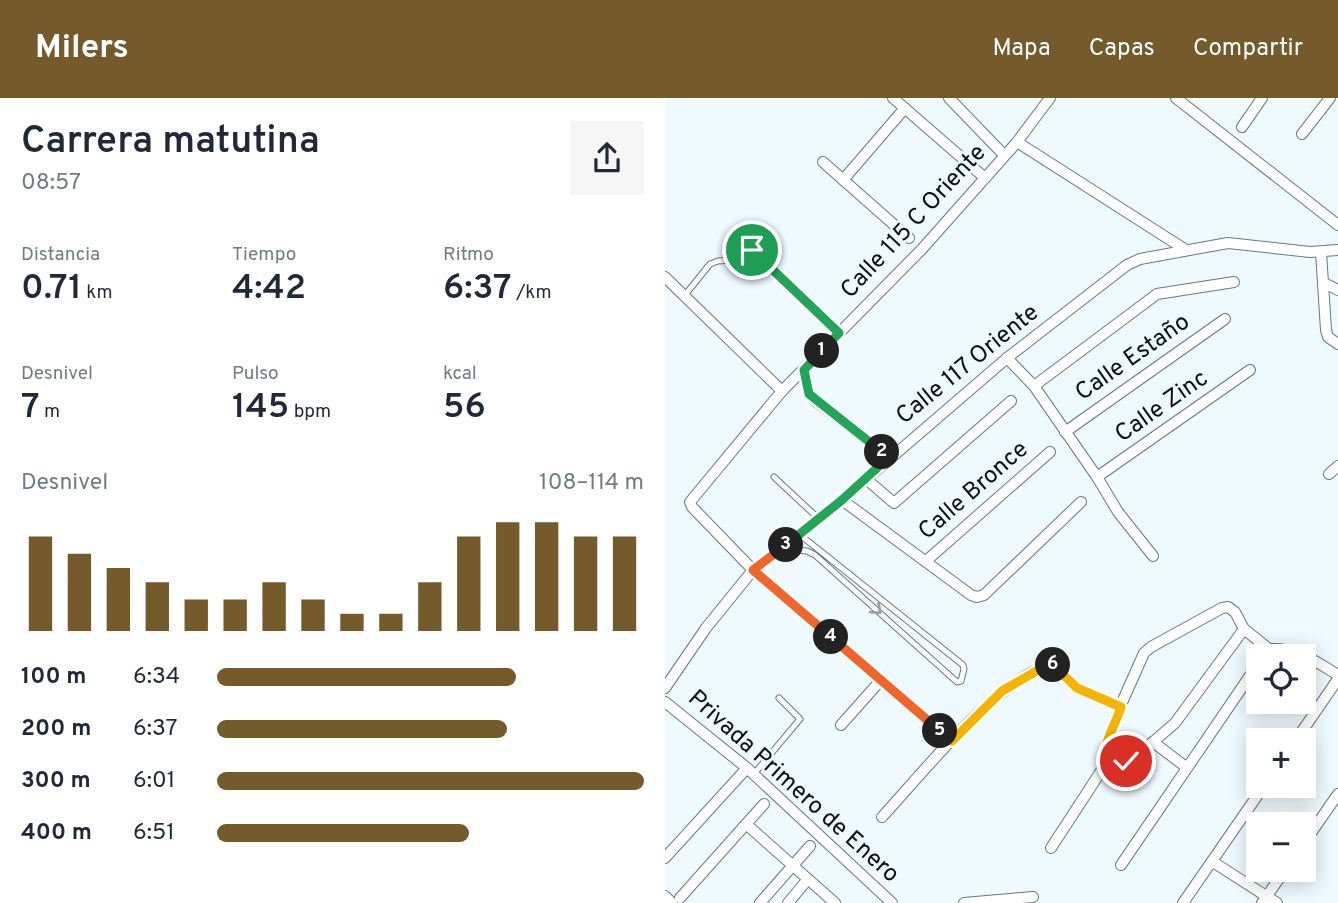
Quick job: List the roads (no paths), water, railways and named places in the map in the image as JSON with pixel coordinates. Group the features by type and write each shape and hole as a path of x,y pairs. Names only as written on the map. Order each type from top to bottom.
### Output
{"street":[{"path":"893,98 985,178"},
{"path":"949,98 1004,155"},
{"name":"Calle 115 C Oriente","path":"753,570 690,502 782,391 922,249 1017,142 1049,98"},
{"path":"1176,98 1338,225"},
{"path":"1242,127 1262,98"},
{"path":"1302,134 1330,98"},
{"path":"843,180 905,108"},
{"path":"1017,142 1186,250"},
{"path":"823,162 909,238"},
{"name":"Calle 117 Oriente","path":"665,688 706,628 753,570 842,500 1007,358 1127,265 1140,259 1228,243 1321,253 1338,250"},
{"path":"1321,253 1326,330 1328,337 1338,344"},
{"path":"665,277 782,391"},
{"path":"1034,386 1157,294 1234,282"},
{"path":"1324,283 1338,290"},
{"name":"Calle Estaño","path":"1065,432 1225,319"},
{"path":"1007,358 1034,386 1097,477 1118,513 1153,556"},
{"path":"804,370 809,394 889,457"},
{"name":"Calle Zinc","path":"1097,477 1250,370"},
{"path":"865,478 894,503 1011,401"},
{"name":"Calle Bronce","path":"926,561 1050,453"},
{"path":"1329,474 1338,466"},
{"path":"842,500 977,597 983,595 1081,502"},
{"path":"753,570 952,741"},
{"path":"1051,848 1107,762 1106,747 1144,653 1228,607 1235,612 1244,629 1258,644"},
{"path":"1107,762 1120,764 1175,723 1244,629"},
{"path":"882,817 1002,691 1051,664 1077,688 1121,707"},
{"path":"1304,728 1338,677 1316,664"},
{"path":"841,725 881,680"},
{"path":"1121,865 1246,681"},
{"name":"Privada Primero de Enero","path":"665,702 751,771 892,903"},
{"path":"1153,742 1186,767"},
{"path":"665,858 751,771"},
{"path":"1316,826 1338,794"},
{"path":"1183,903 1256,798"},
{"path":"665,896 676,901 764,804"},
{"path":"747,824 835,903"},
{"path":"760,903 810,846"},
{"path":"1213,862 1264,899 1277,903"},
{"path":"787,903 808,879"},
{"path":"1264,899 1276,882"},
{"path":"964,903 1033,897"}],"lane":[{"path":"684,296 710,264 718,261 730,262 748,249 839,333"},
{"path":"774,477 818,519"},
{"path":"781,548 811,552 957,682 961,681 963,664 799,534"},
{"path":"853,588 859,581"},
{"path":"901,631 909,621"},
{"path":"751,771 800,719 779,698"}]}
